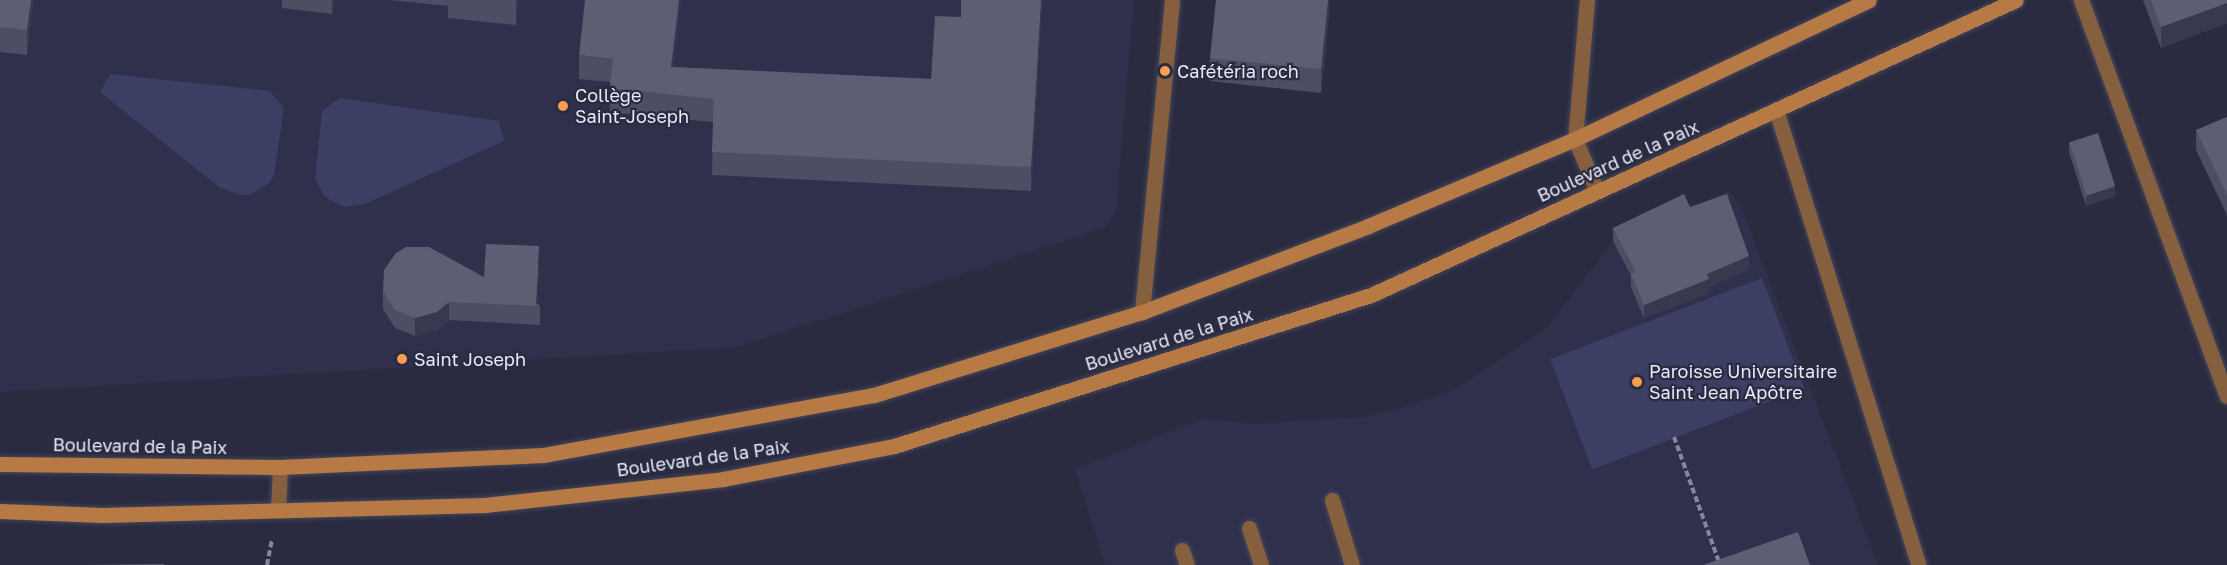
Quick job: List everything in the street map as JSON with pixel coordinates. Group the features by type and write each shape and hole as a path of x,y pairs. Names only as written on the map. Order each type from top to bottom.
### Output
{"main road":[{"name":"Boulevard de la Paix","path":"0,464 280,467 543,455 874,394 1142,312 1368,226 1575,139 1869,0"},
{"name":"Boulevard de la Paix","path":"0,511 102,515 485,505 723,479 894,446 1371,295 2016,0"}],"street":[{"path":"1142,312 1172,0"},
{"path":"1587,0 1575,139 1597,191"},
{"path":"2081,0 2227,396"},
{"path":"1776,110 1919,565"},
{"path":"278,510 280,467"},
{"path":"1332,501 1352,565"},
{"path":"1249,528 1261,565"}],"path":[{"path":"1674,437 1720,565"}],"shaded area":[{"name":"Collège Saint-Joseph","path":"0,0 1134,0 1116,212 1104,228 737,347 0,392"},
{"path":"110,74 270,91 284,108 274,175 268,184 250,195 239,195 219,187 100,92"},
{"path":"340,98 499,121 504,141 365,204 344,207 325,197 315,179 322,111"},
{"name":"Paroisse Universitaire Saint Jean Apôtre","path":"1728,191 1740,204 1878,565 1105,565 1075,469 1201,419 1255,424 1364,417 1418,403 1457,388 1548,327 1613,241"},
{"path":"1762,278 1804,388 1592,470 1550,359"}],"building":[{"path":"0,0 31,0 27,30 0,27"},
{"path":"585,0 679,0 671,67 931,79 935,16 961,17 961,0 1041,0 1031,167 712,152 714,99 610,88 613,59 579,55"},
{"path":"1216,0 1328,0 1321,69 1210,58"},
{"path":"2151,0 2227,0 2227,3 2161,27"},
{"path":"2227,117 2227,195 2196,130"},
{"path":"2098,133 2115,186 2087,196 2069,142"},
{"path":"1684,194 1690,207 1727,194 1749,256 1707,274 1709,279 1644,305 1631,274 1636,272 1613,228"},
{"path":"486,244 539,246 536,304 540,306 449,302 437,312 415,318 395,310 383,291 384,270 396,253 406,247 429,247 484,277"},
{"path":"1798,532 1810,565 1703,565"},
{"path":"164,564 164,565 86,565"}],"place":[{"name":"Cafétéria roch","path":"1165,71"},
{"name":"Collège Saint-Joseph","path":"563,106"},
{"name":"Saint Joseph","path":"402,359"},
{"name":"Paroisse Universitaire Saint Jean Apôtre","path":"1637,382"}]}
